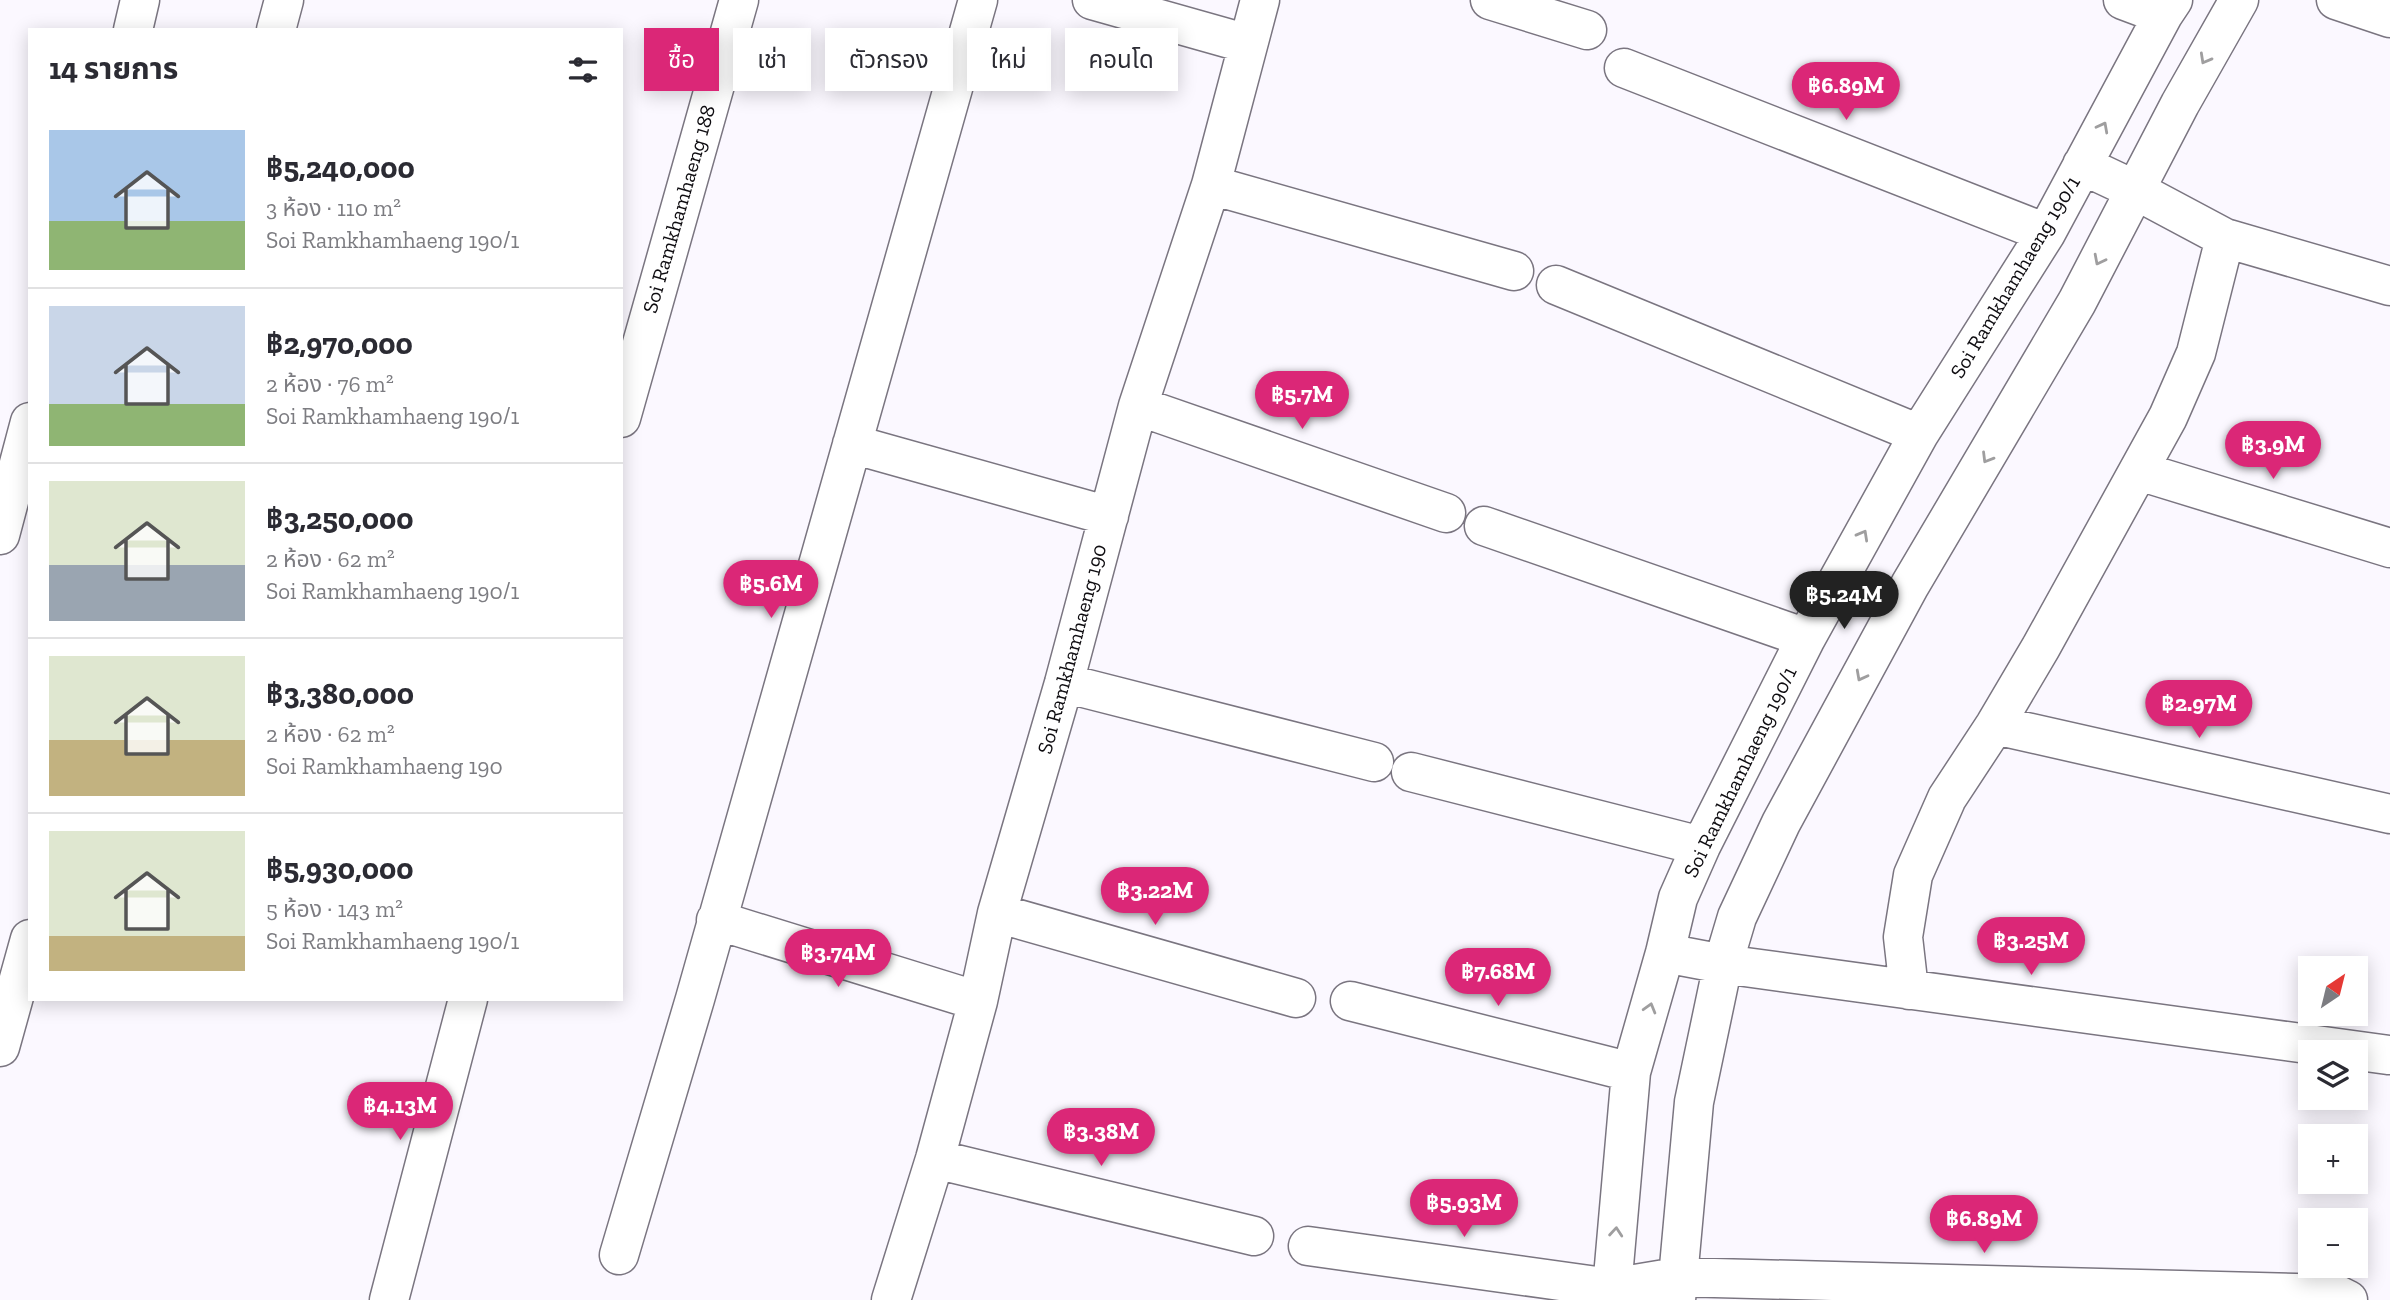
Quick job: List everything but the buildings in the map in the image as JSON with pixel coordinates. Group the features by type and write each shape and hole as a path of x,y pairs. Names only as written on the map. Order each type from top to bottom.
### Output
{"street":[{"path":"134,28 141,0"},
{"path":"277,28 284,0"},
{"name":"Soi Ramkhamhaeng 188","path":"623,411 739,0"},
{"path":"619,1255 978,0"},
{"path":"1091,0 1248,44"},
{"name":"Soi Ramkhamhaeng 190","path":"891,1300 935,1158 978,1001 997,912 1064,684 1138,406 1211,185 1260,0"},
{"path":"1490,0 1587,30"},
{"path":"2123,0 2168,7"},
{"path":"1676,1289 1694,1102 1723,964 1737,917 1781,823 1910,585 2077,302 2180,104 2239,0"},
{"path":"2336,0 2390,18"},
{"name":"Soi Ramkhamhaeng 190/1","path":"1611,1294 1632,1072 1678,898 1701,846 1806,638 1919,434 2046,233 2168,7"},
{"path":"1624,68 2046,233"},
{"path":"2082,165 2225,238 2390,286"},
{"path":"1211,185 1514,271"},
{"path":"1909,990 1903,937 1913,875 1947,798 1995,725 2139,471 2196,353 2225,238"},
{"path":"1556,285 1919,434"},
{"path":"1138,406 1446,513"},
{"path":"0,535 28,430"},
{"path":"852,443 1109,516"},
{"path":"2139,471 2390,548"},
{"path":"1483,526 1806,638"},
{"path":"1064,684 1374,762"},
{"path":"1995,725 2390,814"},
{"path":"1411,772 1701,846"},
{"path":"997,912 1296,998"},
{"path":"716,920 978,1001"},
{"path":"0,1047 28,946"},
{"path":"1665,953 1723,964 2388,1055"},
{"path":"389,1300 467,1001"},
{"path":"1350,1001 1632,1072"},
{"path":"935,1158 1254,1236"},
{"path":"1308,1246 1611,1294 1676,1289 2336,1294 2348,1300"}]}
